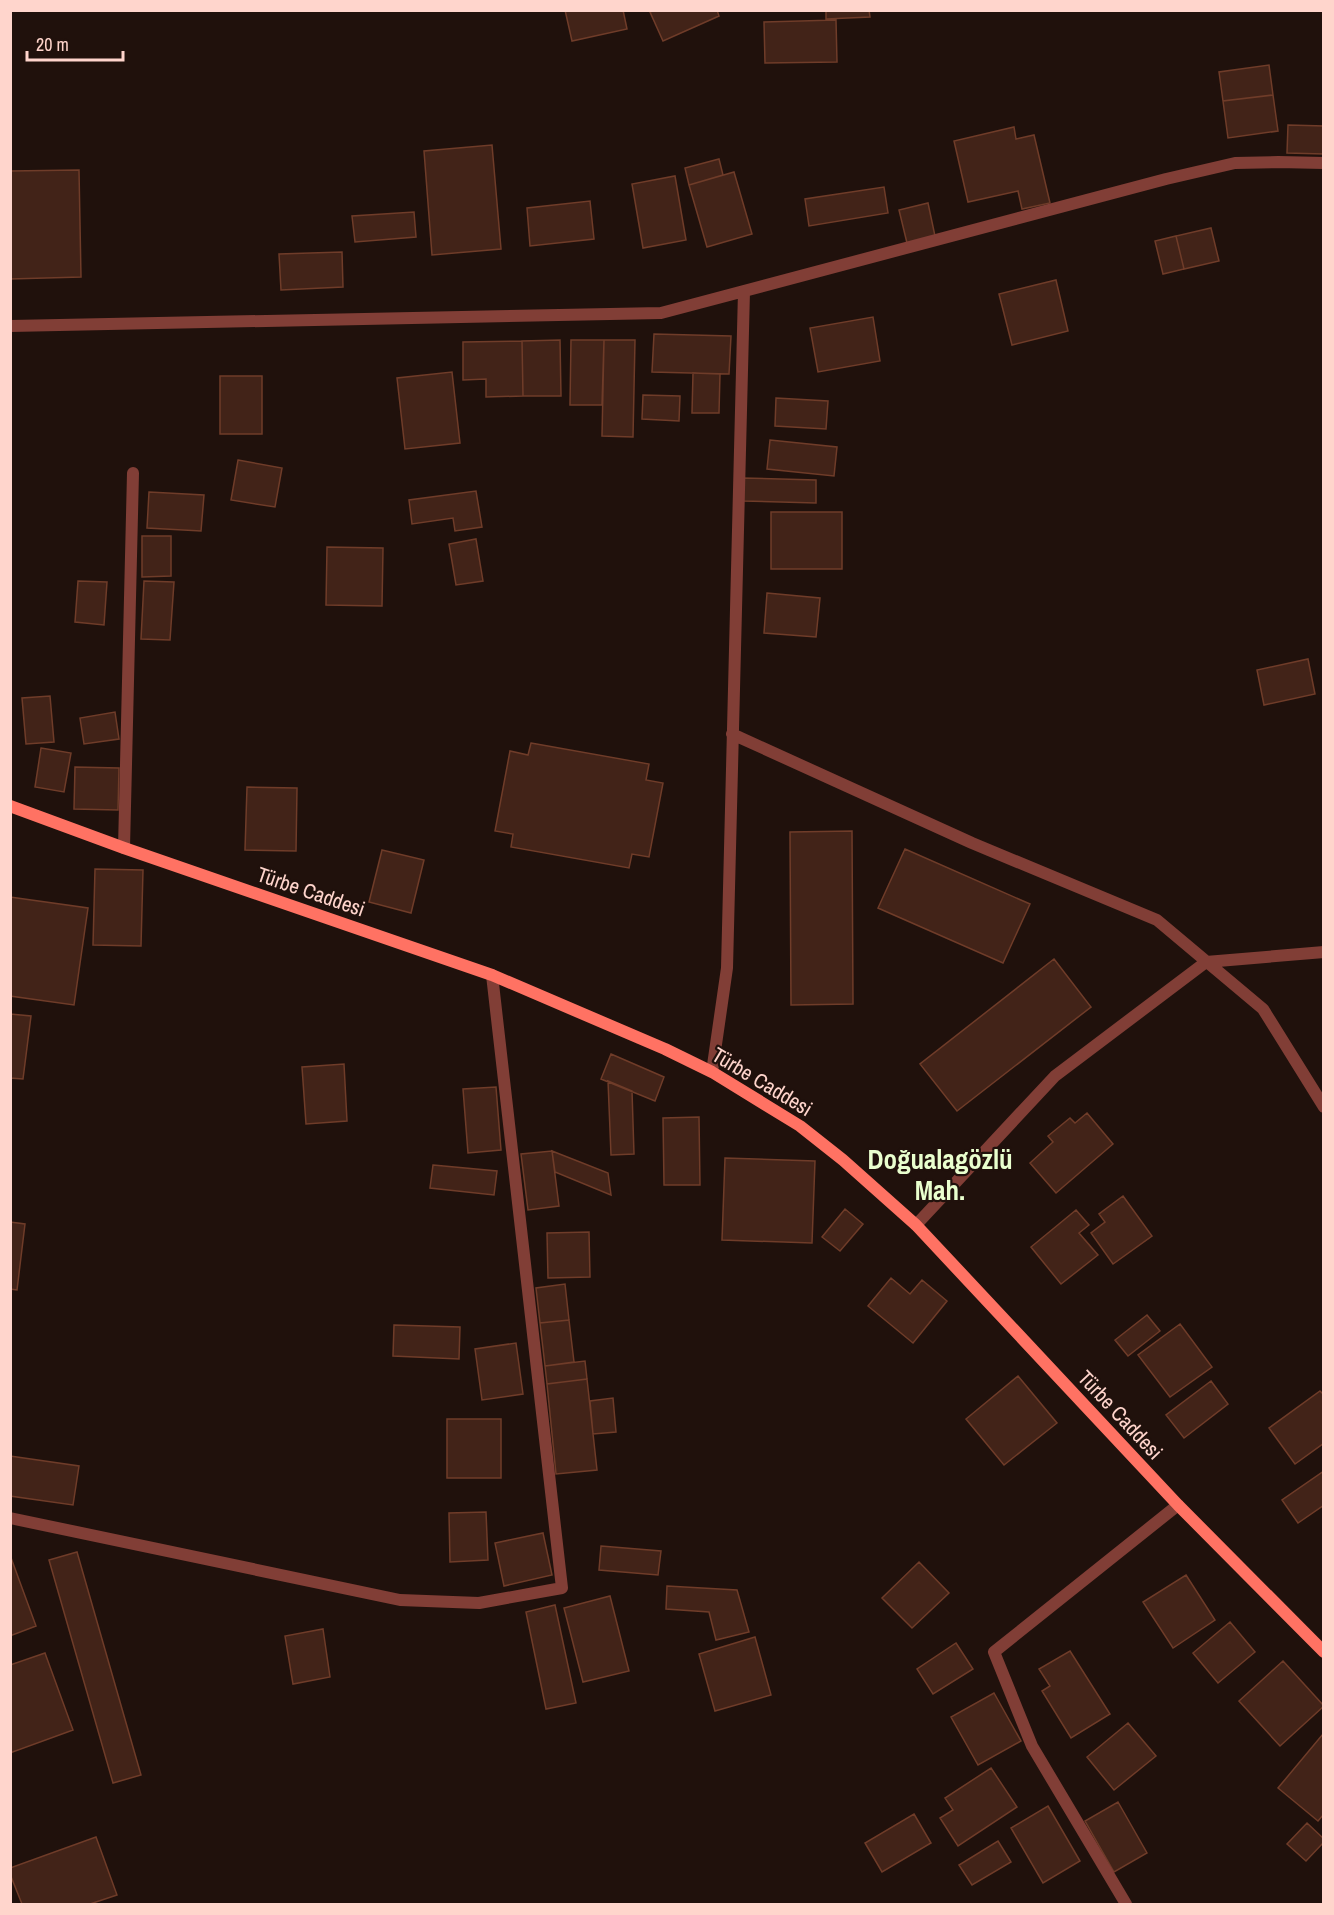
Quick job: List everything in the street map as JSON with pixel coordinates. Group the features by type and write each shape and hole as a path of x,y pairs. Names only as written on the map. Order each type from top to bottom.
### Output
{"street":[{"path":"10,326 661,313 1166,179 1235,163 1323,164"},
{"path":"712,1072 727,968 744,291"},
{"path":"124,848 133,474"},
{"path":"732,734 972,843 1158,920 1263,1009 1323,1107"},
{"name":"Türbe Caddesi","path":"10,806 124,848 492,975 712,1072 800,1126 843,1160 916,1225 1178,1505 1323,1652"},
{"path":"916,1225 1055,1076 1206,962 1323,952"},
{"path":"10,1518 400,1600 479,1603 562,1588 492,975"},
{"path":"1125,1905 1032,1746 994,1653 1178,1505"}],"building":[{"path":"565,10 623,10 627,29 572,41"},
{"path":"654,10 717,10 719,16 663,41 650,12"},
{"path":"826,10 869,10 870,17 826,19"},
{"path":"836,20 837,62 765,63 764,22"},
{"path":"1269,65 1273,95 1223,101 1219,72"},
{"path":"1273,95 1278,131 1228,138 1223,101"},
{"path":"1288,125 1324,126 1324,154 1287,153"},
{"path":"1014,127 1016,139 1034,135 1050,203 1022,209 1018,191 968,202 954,141"},
{"path":"492,145 501,249 432,255 424,151"},
{"path":"719,159 723,175 689,185 685,168"},
{"path":"79,170 81,277 10,279 10,171"},
{"path":"734,172 752,234 707,247 689,185"},
{"path":"675,176 686,240 643,248 632,184"},
{"path":"884,187 888,213 809,226 805,199"},
{"path":"590,201 594,239 530,246 527,208"},
{"path":"928,203 935,236 907,243 899,210"},
{"path":"414,212 416,237 355,242 352,216"},
{"path":"1211,228 1219,261 1184,269 1176,236"},
{"path":"1176,236 1184,269 1163,274 1155,241"},
{"path":"342,252 343,287 281,290 279,254"},
{"path":"1056,280 1068,331 1012,345 999,294"},
{"path":"873,317 880,361 818,372 810,328"},
{"path":"654,334 731,336 729,374 652,372"},
{"path":"560,340 561,396 523,396 522,341"},
{"path":"571,340 604,340 602,405 570,405"},
{"path":"604,340 635,340 633,437 602,436"},
{"path":"522,341 523,396 486,397 486,379 463,380 463,342"},
{"path":"452,372 460,443 405,449 397,378"},
{"path":"693,373 720,374 719,413 692,413"},
{"path":"220,376 262,376 262,434 220,434"},
{"path":"643,395 680,396 679,421 642,419"},
{"path":"776,398 828,401 826,429 775,426"},
{"path":"770,440 837,447 834,476 767,469"},
{"path":"238,460 282,468 275,507 231,500"},
{"path":"743,478 816,480 816,503 743,501"},
{"path":"476,491 482,527 455,531 453,518 412,524 409,500"},
{"path":"149,492 204,495 201,531 147,528"},
{"path":"771,512 842,512 842,569 771,569"},
{"path":"142,536 171,536 171,576 142,577"},
{"path":"476,539 483,581 456,585 449,544"},
{"path":"327,547 383,548 382,606 326,605"},
{"path":"78,581 107,582 104,625 75,622"},
{"path":"144,581 174,582 170,640 141,639"},
{"path":"767,593 820,598 816,637 764,633"},
{"path":"1308,659 1315,694 1264,705 1257,670"},
{"path":"50,696 54,742 26,744 22,698"},
{"path":"115,712 119,739 84,744 80,718"},
{"path":"531,743 649,764 646,780 663,783 649,857 632,854 629,868 511,847 513,834 495,831 510,751 528,755"},
{"path":"41,748 71,753 64,792 35,787"},
{"path":"75,767 119,768 118,810 74,809"},
{"path":"247,787 297,788 296,851 245,850"},
{"path":"852,831 853,1004 791,1005 790,832"},
{"path":"905,849 1030,904 1003,963 878,908"},
{"path":"382,850 424,860 411,913 369,902"},
{"path":"95,869 143,870 141,946 93,945"},
{"path":"10,897 88,908 74,1005 10,996"},
{"path":"1054,959 1091,1007 957,1111 920,1064"},
{"path":"10,1014 31,1016 23,1079 10,1078"},
{"path":"611,1054 664,1077 655,1101 601,1079"},
{"path":"344,1064 347,1121 306,1124 302,1067"},
{"path":"608,1081 632,1091 634,1154 611,1155"},
{"path":"496,1087 501,1150 468,1153 463,1089"},
{"path":"1087,1113 1113,1144 1056,1193 1030,1163 1053,1142 1048,1136 1070,1118 1075,1123"},
{"path":"699,1117 700,1185 664,1185 663,1118"},
{"path":"552,1151 608,1173 611,1195 555,1172"},
{"path":"552,1151 559,1206 528,1210 521,1154"},
{"path":"725,1158 815,1161 812,1243 722,1240"},
{"path":"433,1165 497,1171 494,1195 430,1188"},
{"path":"1123,1196 1152,1236 1113,1264 1091,1233 1105,1222 1099,1214"},
{"path":"845,1209 863,1224 840,1251 822,1237"},
{"path":"1076,1210 1089,1225 1079,1233 1098,1255 1061,1284 1031,1247"},
{"path":"10,1222 25,1224 17,1290 10,1289"},
{"path":"589,1232 590,1277 548,1278 547,1233"},
{"path":"891,1278 910,1294 922,1280 947,1301 913,1343 868,1306"},
{"path":"565,1284 569,1320 540,1323 536,1288"},
{"path":"1147,1315 1160,1331 1128,1356 1115,1340"},
{"path":"569,1320 574,1362 545,1366 540,1323"},
{"path":"1180,1324 1212,1367 1170,1397 1138,1355"},
{"path":"394,1325 460,1327 459,1359 393,1356"},
{"path":"516,1343 523,1394 482,1400 475,1349"},
{"path":"585,1361 587,1379 547,1384 545,1366"},
{"path":"1018,1376 1057,1423 1004,1465 966,1419"},
{"path":"587,1379 597,1470 556,1474 547,1384"},
{"path":"1211,1381 1228,1404 1184,1438 1166,1415"},
{"path":"1320,1391 1324,1395 1324,1443 1295,1464 1269,1428"},
{"path":"613,1398 616,1432 593,1434 590,1401"},
{"path":"447,1419 501,1419 501,1478 447,1478"},
{"path":"10,1456 79,1466 73,1505 10,1496"},
{"path":"1324,1471 1324,1505 1298,1523 1282,1500"},
{"path":"486,1512 488,1560 450,1562 449,1513"},
{"path":"543,1533 552,1575 504,1586 495,1543"},
{"path":"601,1546 661,1551 658,1575 599,1570"},
{"path":"77,1552 141,1775 113,1783 49,1560"},
{"path":"10,1555 36,1626 10,1636"},
{"path":"919,1562 949,1593 912,1628 882,1598"},
{"path":"1186,1575 1215,1620 1173,1648 1143,1602"},
{"path":"667,1586 737,1590 749,1632 716,1640 709,1612 666,1609"},
{"path":"610,1596 629,1671 583,1682 564,1608"},
{"path":"555,1605 576,1703 546,1709 526,1612"},
{"path":"1230,1622 1255,1652 1218,1683 1193,1653"},
{"path":"323,1629 330,1677 293,1684 285,1636"},
{"path":"755,1637 771,1695 715,1711 699,1654"},
{"path":"956,1643 973,1669 933,1694 917,1669"},
{"path":"1070,1651 1110,1714 1071,1738 1042,1691 1050,1686 1039,1669"},
{"path":"45,1653 73,1730 10,1753 10,1665"},
{"path":"1283,1661 1324,1706 1280,1746 1239,1701"},
{"path":"994,1693 1021,1741 978,1765 951,1717"},
{"path":"1128,1723 1156,1756 1114,1790 1087,1757"},
{"path":"1323,1734 1324,1814 1318,1821 1278,1788"},
{"path":"991,1768 1017,1807 958,1846 940,1818 953,1810 945,1798"},
{"path":"1118,1802 1147,1853 1114,1872 1085,1821"},
{"path":"1048,1806 1080,1861 1043,1883 1011,1828"},
{"path":"914,1814 931,1843 882,1872 865,1843"},
{"path":"1307,1823 1324,1839 1324,1842 1306,1861 1287,1844"},
{"path":"96,1837 117,1895 90,1904 22,1904 10,1874 10,1868"},
{"path":"998,1841 1011,1862 972,1885 959,1865"}],"district":[{"name":"Doğualagözlü Mah.","path":"940,1176"}]}
